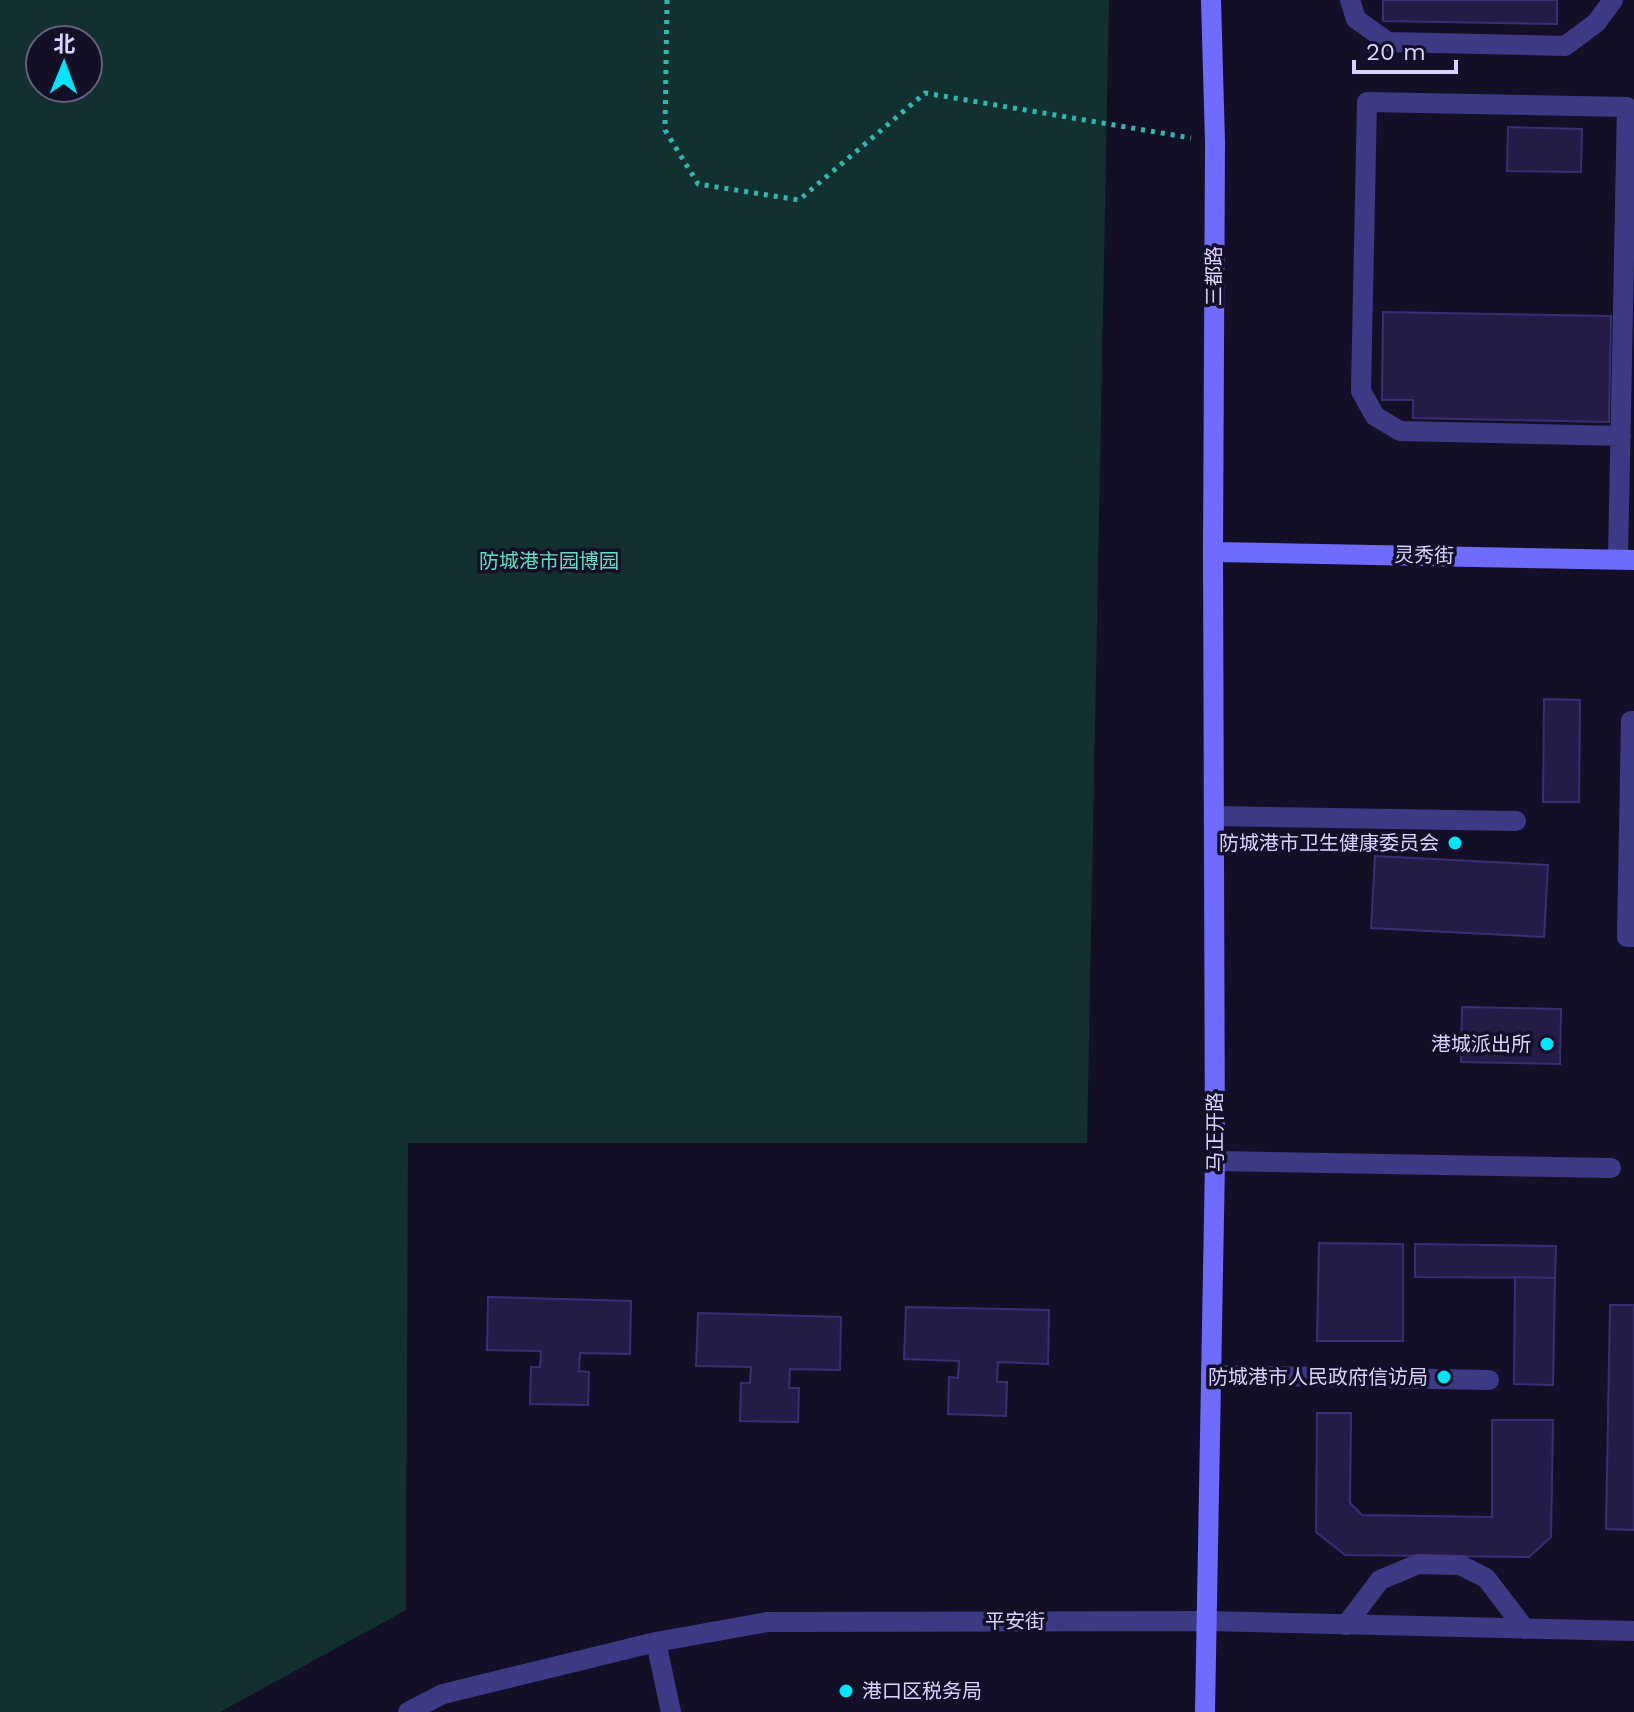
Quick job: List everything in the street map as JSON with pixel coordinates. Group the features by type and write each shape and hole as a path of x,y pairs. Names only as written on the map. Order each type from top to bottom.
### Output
{"main road":[{"name":"三都路","path":"1211,0 1215,142 1213,552"},
{"name":"灵秀街","path":"1213,552 1626,559"},
{"name":"马正开路","path":"1205,1712 1215,1161 1213,552"}],"street":[{"path":"1350,0 1356,19 1388,42 1565,46 1596,23 1613,0"},
{"path":"1621,436 1400,431 1375,416 1361,391 1367,102 1627,107 1621,436 1626,559"},
{"path":"1634,721 1631,721 1627,937 1634,937"},
{"path":"1214,816 1516,821"},
{"path":"1215,1161 1611,1168"},
{"path":"1211,1375 1489,1380"},
{"path":"1346,1625 1380,1580 1418,1564 1460,1565 1486,1578 1525,1629"},
{"name":"平安街","path":"408,1712 443,1694 656,1642 767,1622 1207,1621 1634,1631"},
{"path":"656,1642 671,1712"}],"path":[{"path":"667,0 665,130 698,184 799,200 925,93 1215,142"}],"green space":[{"name":"防城港市园博园","path":"0,0 1109,0 1087,1143 408,1143 406,1610 220,1712 0,1712"}],"building":[{"path":"1383,0 1557,0 1557,24 1383,21"},
{"path":"1508,127 1582,129 1581,172 1507,171"},
{"path":"1383,312 1611,316 1609,422 1413,418 1413,400 1382,400"},
{"path":"1544,699 1580,700 1579,802 1543,802"},
{"path":"1375,856 1548,865 1544,937 1371,928"},
{"path":"1462,1007 1561,1009 1560,1064 1461,1062"},
{"path":"1319,1243 1403,1244 1403,1341 1317,1341"},
{"path":"1415,1244 1556,1246 1555,1278 1415,1277"},
{"path":"1515,1277 1555,1278 1553,1385 1514,1384"},
{"path":"488,1297 631,1301 630,1354 580,1353 579,1371 589,1372 588,1405 530,1404 531,1367 540,1367 541,1351 487,1350"},
{"path":"1610,1305 1634,1305 1634,1530 1606,1529"},
{"path":"906,1307 1049,1310 1048,1364 998,1362 997,1382 1007,1382 1006,1416 948,1414 949,1377 958,1378 959,1361 904,1359"},
{"path":"698,1313 841,1317 840,1370 790,1369 789,1388 799,1388 798,1422 740,1421 741,1383 750,1383 751,1367 696,1366"},
{"path":"1317,1413 1351,1413 1350,1503 1362,1515 1492,1517 1492,1420 1553,1420 1551,1537 1529,1557 1345,1555 1316,1532"}],"place":[{"name":"防城港市卫生健康委员会","path":"1455,843"},
{"name":"港城派出所","path":"1547,1044"},
{"name":"防城港市人民政府信访局","path":"1444,1377"},
{"name":"港口区税务局","path":"846,1691"}]}
